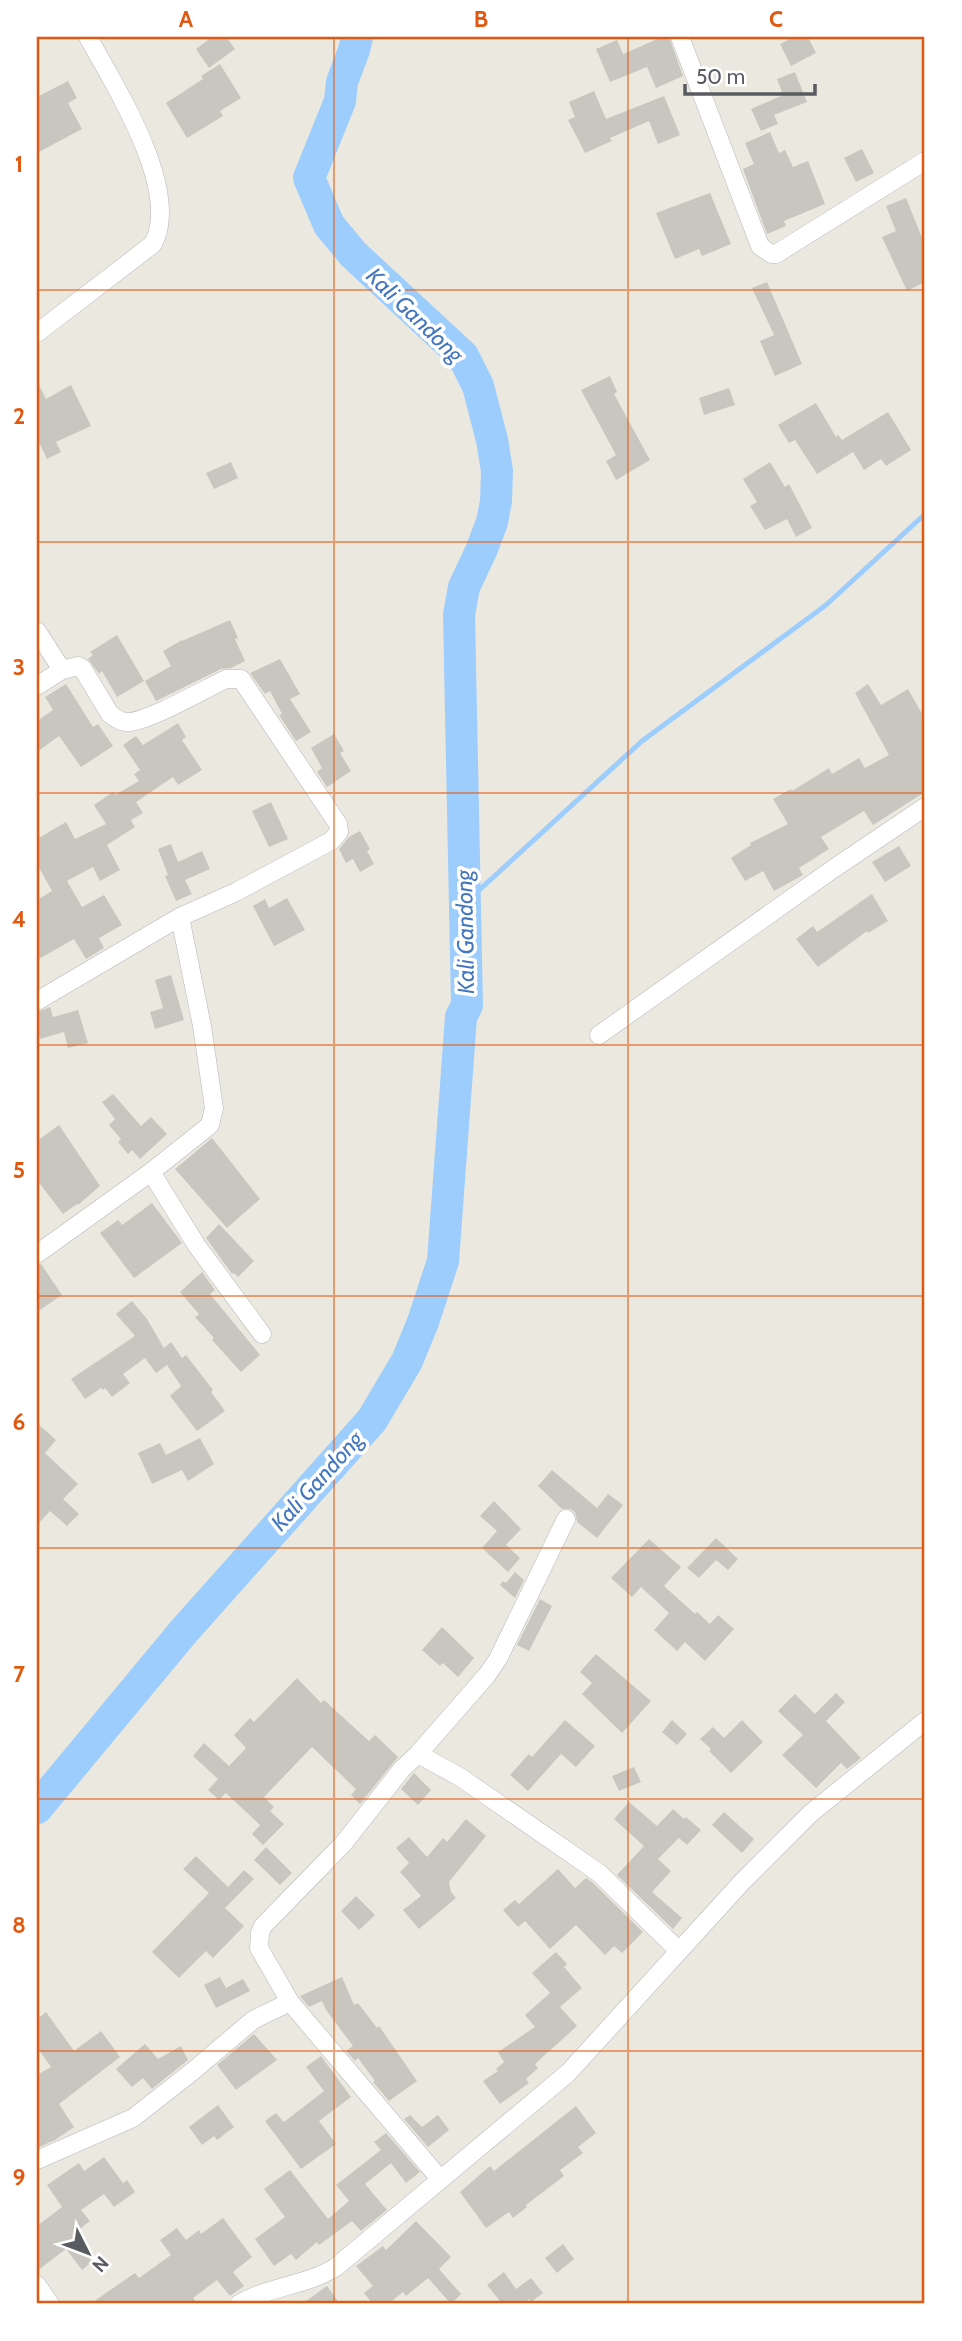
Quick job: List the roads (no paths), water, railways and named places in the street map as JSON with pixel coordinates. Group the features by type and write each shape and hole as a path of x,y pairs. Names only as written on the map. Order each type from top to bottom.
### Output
{"street":[{"path":"37,333 153,244 161,223 155,176 135,124 88,37"},
{"path":"680,37 760,246 771,254 776,254 925,161"},
{"path":"37,631 62,670"},
{"path":"37,686 74,665 82,668 110,714 128,723 226,679 241,679 338,824 339,832 331,841 236,892 180,917 37,1001"},
{"path":"599,1035 925,807"},
{"path":"37,1254 151,1172 210,1125 214,1108 202,1026 180,917"},
{"path":"151,1172 197,1246 262,1334"},
{"path":"440,2179 290,2002 259,1948 260,1933 263,1926 343,1844 402,1769 487,1675 498,1659 566,1519"},
{"path":"239,2304 272,2288 321,2277 336,2267 568,2073 679,1951 811,1813 925,1721"},
{"path":"418,1754 460,1777 599,1873 679,1951"},
{"path":"37,2160 132,2118 253,2020 290,2002"},
{"path":"37,2285 50,2304"}],"waterway":[{"name":"Kali Gandong","path":"37,1808 184,1631 372,1420 407,1361 443,1261 461,1017 467,1005 459,615 464,587 492,522 497,471 478,386 463,356 353,254 329,225 309,178 340,101 342,82 357,37"},
{"path":"465,903 642,741 826,605 925,514"}]}
